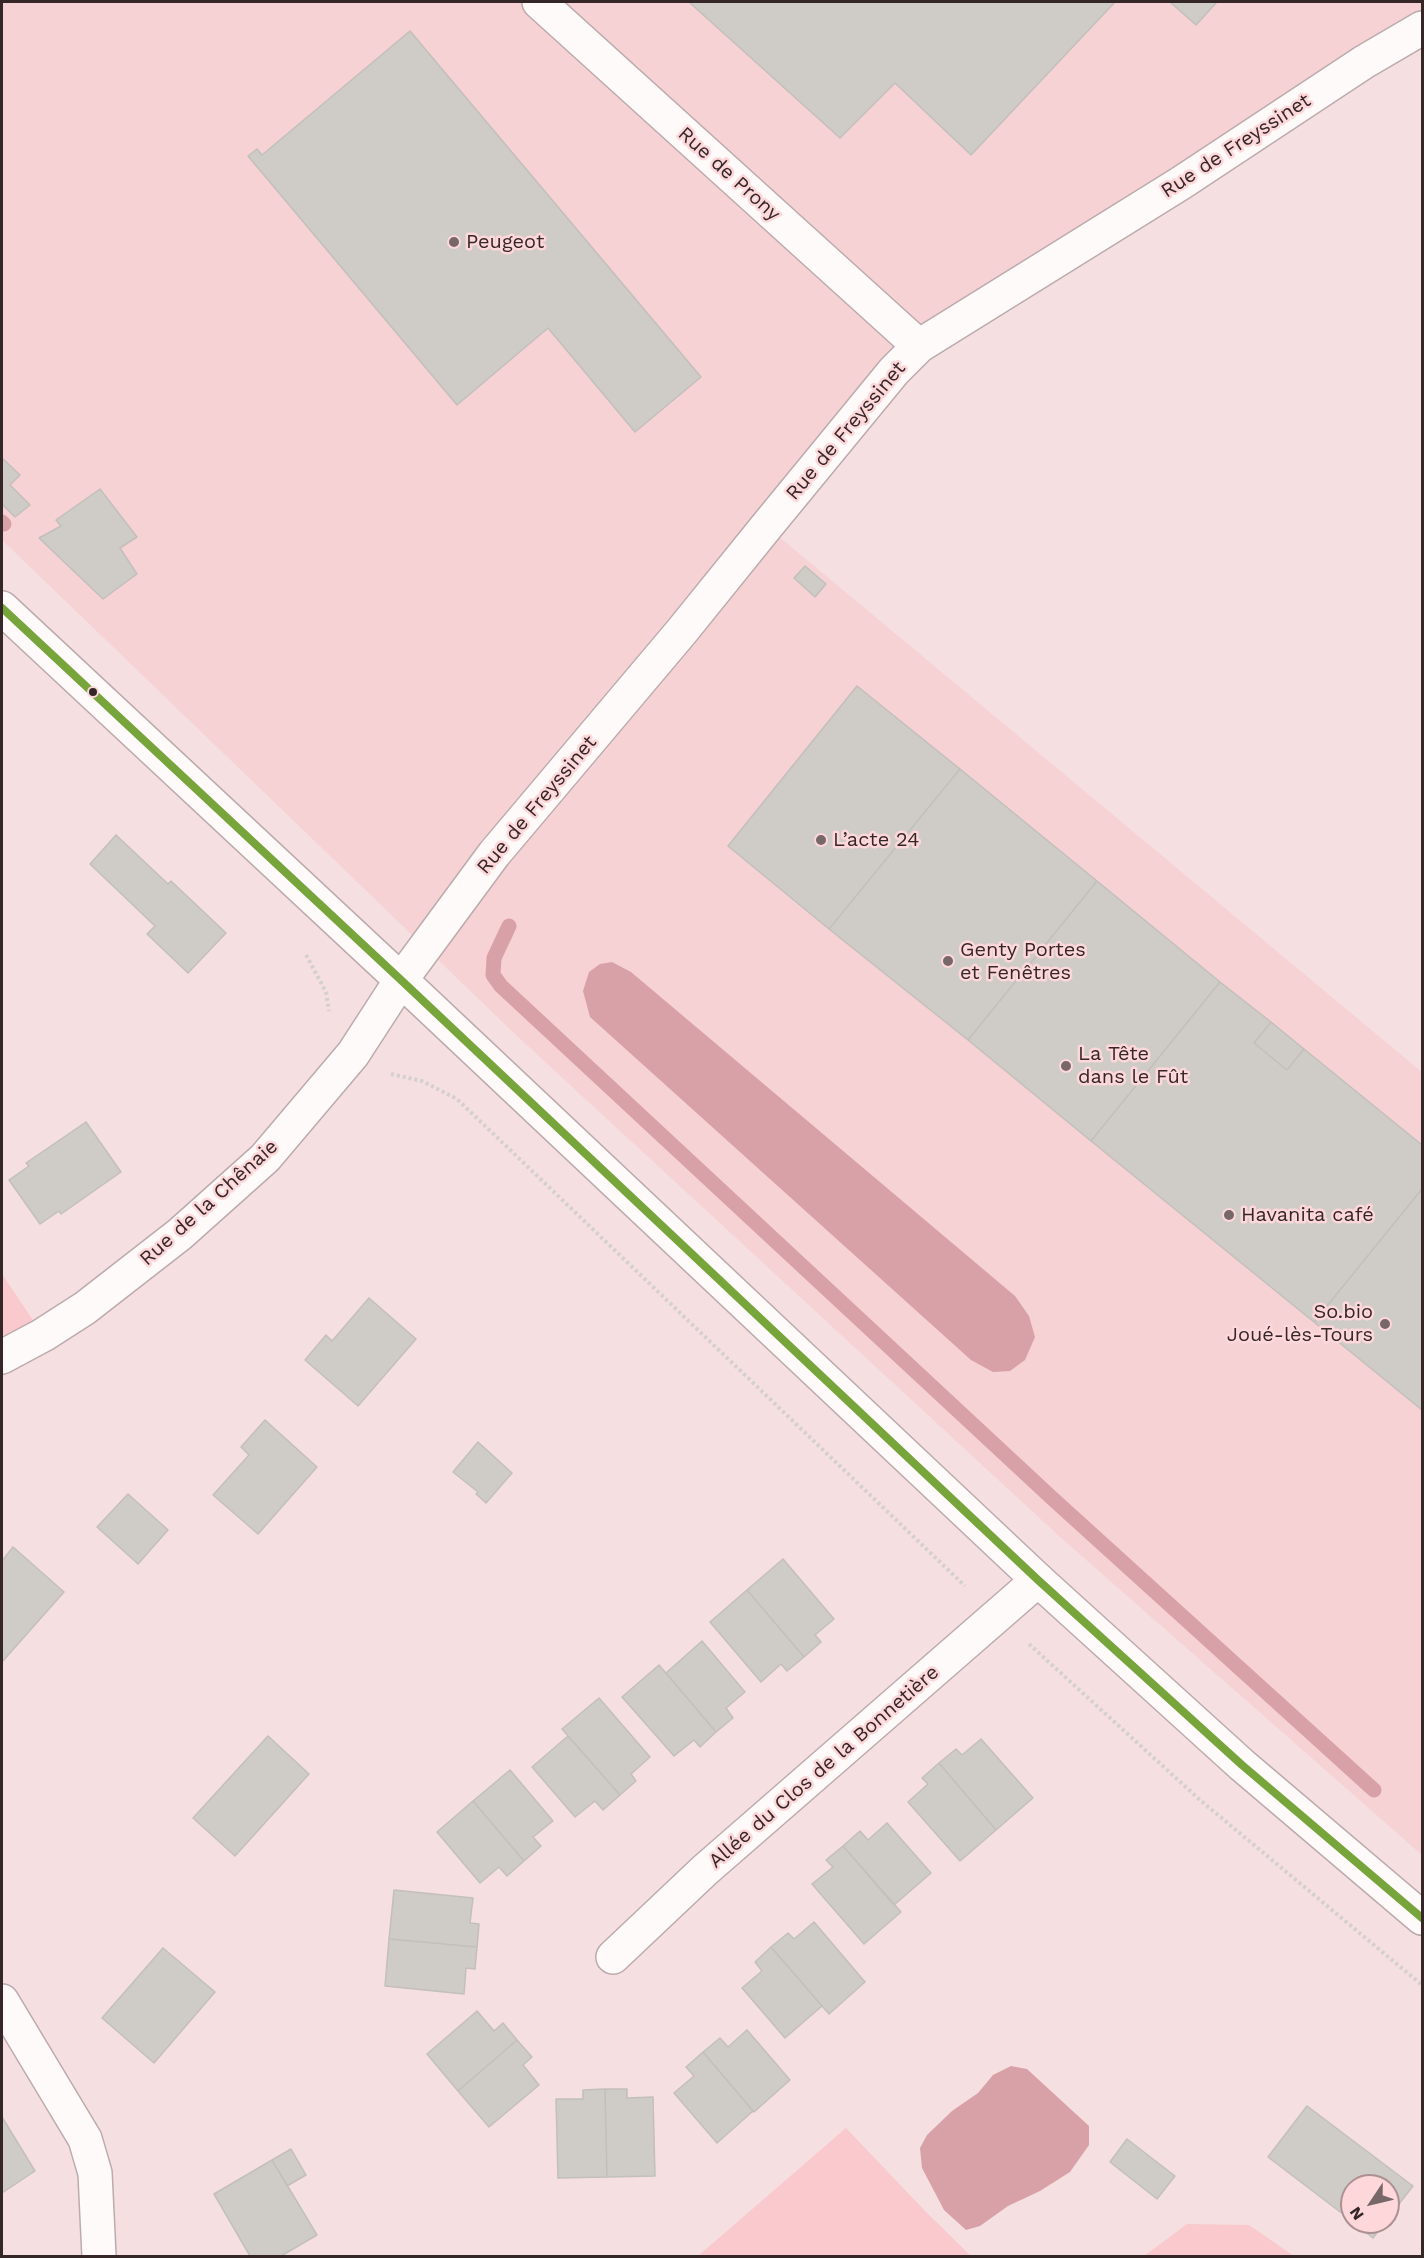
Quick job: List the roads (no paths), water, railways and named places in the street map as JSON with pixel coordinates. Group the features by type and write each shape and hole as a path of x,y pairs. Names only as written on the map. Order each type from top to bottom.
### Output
{"street":[{"name":"Rue de Prony","path":"539,2 919,346"},
{"name":"Rue de Freyssinet","path":"401,980 494,854 682,631 894,371 919,346 1181,183 1364,62 1422,27"},
{"path":"2,608 1038,1580 1242,1764 1422,1918"},
{"name":"Rue de la Chênaie","path":"2,1357 43,1335 85,1308 180,1234 265,1158 353,1054 401,980"},
{"name":"Allée du Clos de la Bonnetière","path":"613,1957 705,1870 1038,1580"},
{"path":"2,2001 85,2139 94,2173 99,2256"}],"waterway":[{"path":"509,926 494,958 493,975 501,986 1053,1499 1374,1790"}],"place":[{"name":"Peugeot","path":"454,242"},
{"name":"L’acte 24","path":"821,840"},
{"name":"Genty Portes et Fenêtres","path":"948,961"},
{"name":"La Tête dans le Fût","path":"1066,1066"},
{"name":"Havanita café","path":"1229,1215"},
{"name":"So.bio Joué-lès-Tours","path":"1385,1324"}]}
